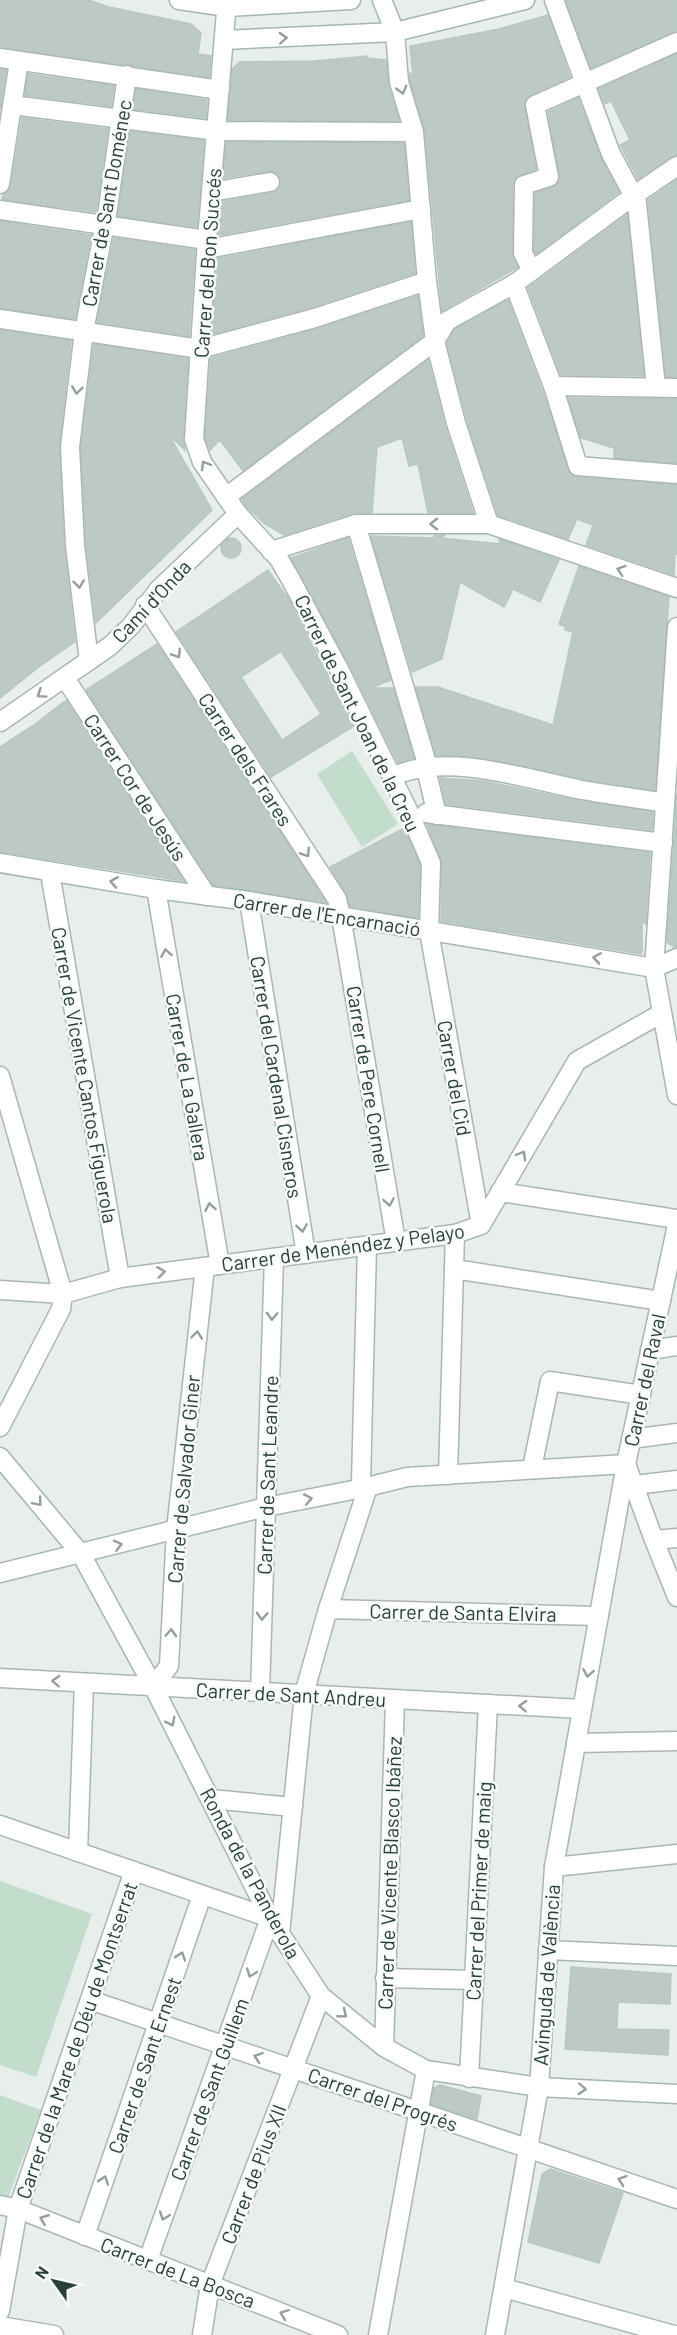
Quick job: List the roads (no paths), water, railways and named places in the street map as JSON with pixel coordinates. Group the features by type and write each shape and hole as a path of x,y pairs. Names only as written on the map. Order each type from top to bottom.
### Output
{"street":[{"path":"179,0 227,3 351,0"},
{"path":"382,0 395,32 399,82 414,132 427,280 435,341 456,423 489,524"},
{"path":"224,40 395,32 525,0"},
{"path":"554,0 610,154 630,189 636,194 656,387"},
{"name":"Carrer del Bon Succés","path":"227,3 194,440 202,462 237,514"},
{"path":"532,271 523,253 524,185 549,177 535,105 677,42"},
{"path":"0,58 220,90"},
{"path":"0,184 19,61"},
{"name":"Carrer de Sant Doménec","path":"89,661 75,545 70,447 84,332 104,225 127,75"},
{"path":"12,105 217,130 414,132"},
{"path":"226,497 435,341 447,321 514,284 677,166"},
{"path":"212,192 270,182"},
{"path":"0,210 104,225 207,244 421,209"},
{"path":"0,319 200,349 315,318 427,280"},
{"path":"514,284 553,386 578,466 677,474"},
{"path":"553,386 677,388"},
{"name":"Camí d'Onda","path":"0,722 110,646 131,626 159,588 237,514"},
{"name":"Carrer de Sant Joan de la Creu","path":"237,514 279,559 320,632 408,810 431,863 429,931"},
{"path":"356,524 428,766 427,773 437,815"},
{"path":"271,551 356,524 489,524 677,588"},
{"name":"Carrer dels Frares","path":"146,605 337,900 341,916"},
{"path":"677,628 654,968 677,1095"},
{"name":"Carrer Cor de Jesús","path":"65,678 207,896"},
{"path":"392,777 428,766 465,766 588,791 665,803"},
{"path":"408,810 663,843"},
{"name":"Carrer de l'Encarnació","path":"0,863 50,873 249,901 654,968"},
{"name":"Carrer de Vicente Cantos Figuerola","path":"50,873 120,1278"},
{"name":"Carrer de La Gallera","path":"156,889 212,1266"},
{"name":"Carrer del Cardenal Cisneros","path":"249,901 306,1254"},
{"name":"Carrer de Pere Cornell","path":"341,916 396,1242"},
{"name":"Carrer del Cid","path":"429,931 481,1225"},
{"path":"654,968 677,958"},
{"name":"Carrer de Menéndez y Pelayo","path":"0,1290 63,1294 120,1278 455,1234 481,1225 578,1061 662,1013"},
{"path":"0,1076 63,1294 61,1309 0,1427"},
{"path":"500,1192 677,1219"},
{"name":"Carrer del Raval","path":"599,1616 626,1464 677,1225"},
{"path":"448,1475 455,1234"},
{"name":"Carrer de Sant Guillem","path":"148,2260 225,2046 275,1926 293,1807 304,1694 328,1609 366,1493 361,1483 367,1246"},
{"name":"Carrer de Sant Leandre","path":"260,1692 274,1258"},
{"name":"Carrer de Salvador Giner","path":"153,1686 169,1666 176,1530 212,1266"},
{"path":"454,1269 661,1301"},
{"path":"650,1350 677,1346"},
{"path":"532,1468 550,1381 641,1395"},
{"path":"631,1439 677,1432"},
{"name":"Ronda de la Panderola","path":"0,1457 81,1554 153,1686 275,1926 321,1996 384,2047 426,2070 539,2087 677,2094"},
{"path":"0,1574 266,1507 407,1477 626,1464 677,1597"},
{"path":"635,1485 677,1480"},
{"path":"654,1540 677,1538"},
{"name":"Carrer de Santa Elvira","path":"328,1609 599,1616"},
{"name":"Avinguda de València","path":"495,2335 539,2087 554,1867 599,1616"},
{"name":"Carrer de Sant Andreu","path":"0,1678 582,1709"},
{"path":"78,1852 84,1683"},
{"name":"Carrer de Vicente Blasco Ibáñez","path":"384,2047 395,1700"},
{"name":"Carrer del Primer de maig","path":"469,2078 488,1704"},
{"path":"576,1743 677,1741"},
{"path":"211,1799 293,1807"},
{"path":"0,1825 202,1894 275,1926"},
{"path":"554,1867 677,1854"},
{"name":"Carrer de la Mare de Déu de Montserrat","path":"0,2311 18,2209 134,1871"},
{"name":"Carrer de Sant Ernest","path":"85,2236 202,1894"},
{"path":"548,1950 677,1956"},
{"path":"386,1978 474,1980"},
{"name":"Carrer de Pius XII","path":"202,2335 210,2285 321,1996"},
{"name":"Carrer del Progrés","path":"90,2000 677,2199"},
{"path":"378,2335 426,2070"},
{"name":"Carrer de La Bosca","path":"0,2205 18,2209 338,2335"},
{"path":"504,2288 674,2335"},
{"path":"0,2326 54,2335"}]}
